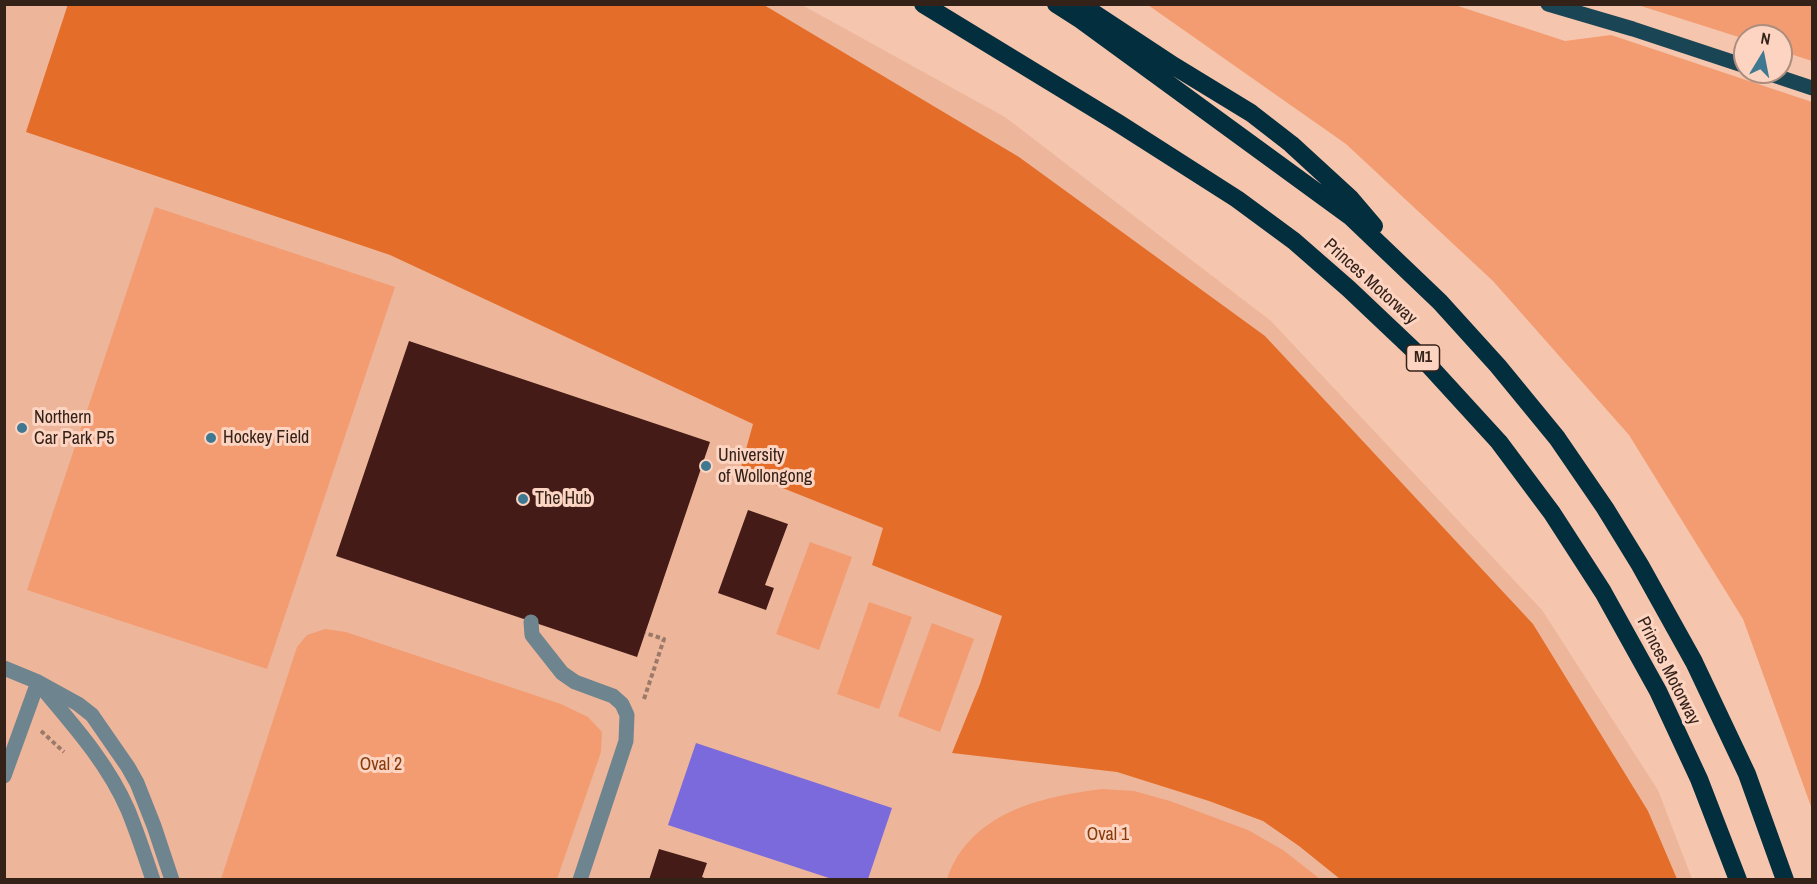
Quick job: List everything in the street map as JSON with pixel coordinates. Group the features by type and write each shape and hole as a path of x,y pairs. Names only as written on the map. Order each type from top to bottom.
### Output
{"highway":[{"name":"Princes Motorway","path":"923,4 1237,199 1294,241 1424,360 1499,442 1552,513 1603,592 1658,691 1699,779 1738,879"},
{"name":"Princes Motorway","path":"1056,4 1351,218 1440,302 1498,366 1557,438 1605,508 1640,565 1694,662 1747,774 1785,879"},
{"path":"1080,4 1251,113 1291,144 1351,199 1440,302"}],"main road":[{"path":"1548,4 1633,28 1733,62"},
{"path":"1576,4 1633,28"},
{"path":"1793,82 1812,88"}],"street":[{"path":"531,622 532,635 562,673 575,682 613,696 622,704 627,716 626,741 580,879"},
{"path":"4,668 38,682 78,704 92,716 128,767 154,826 172,879"},
{"path":"4,776 38,682"},
{"path":"38,682 83,735 113,782 127,809 153,879"}],"path":[{"path":"644,699 664,639 645,633"},
{"path":"24,717 69,756"}],"shaded area":[{"name":"University of Wollongong","path":"5,4 802,5 1005,117 1271,321 1542,610 1658,790 1692,879 5,880"},
{"path":"68,4 764,5 1019,157 1265,336 1533,624 1648,811 1677,879 1340,879 1263,821 1209,801 1117,772 952,753 980,684 1002,616 872,565 883,528 740,471 753,424 390,255 26,132"},
{"path":"696,743 892,808 868,879 832,879 668,825"}],"green space":[{"path":"1148,5 1455,5 1565,41 1611,35 1733,76 1733,84 1758,84 1812,102 1812,809 1743,619 1629,435 1493,281 1346,144"},
{"path":"1638,5 1812,5 1812,61 1793,55 1793,24 1733,24 1733,35"},
{"name":"Hockey Field","path":"155,207 395,287 267,669 27,590"},
{"path":"810,542 852,557 819,650 776,634"},
{"path":"869,602 912,617 879,709 837,694"},
{"path":"932,623 974,639 940,732 898,716"},
{"name":"Oval 2","path":"325,629 346,632 561,704 588,717 602,732 601,752 557,879 221,879 297,647 307,635"},
{"name":"Oval 1","path":"1102,789 1134,791 1170,801 1248,830 1283,850 1320,879 947,879 958,857 972,838 1010,812 1054,797"}],"building":[{"name":"The Hub","path":"409,341 710,442 637,657 336,556"},
{"path":"748,510 788,524 765,585 774,588 766,610 718,593"},
{"path":"659,849 707,863 702,877 710,880 649,880"}],"place":[{"name":"Northern Car Park P5","path":"22,428"},
{"name":"Hockey Field","path":"211,438"},
{"name":"University of Wollongong","path":"706,466"},
{"name":"The Hub","path":"523,499"}]}
